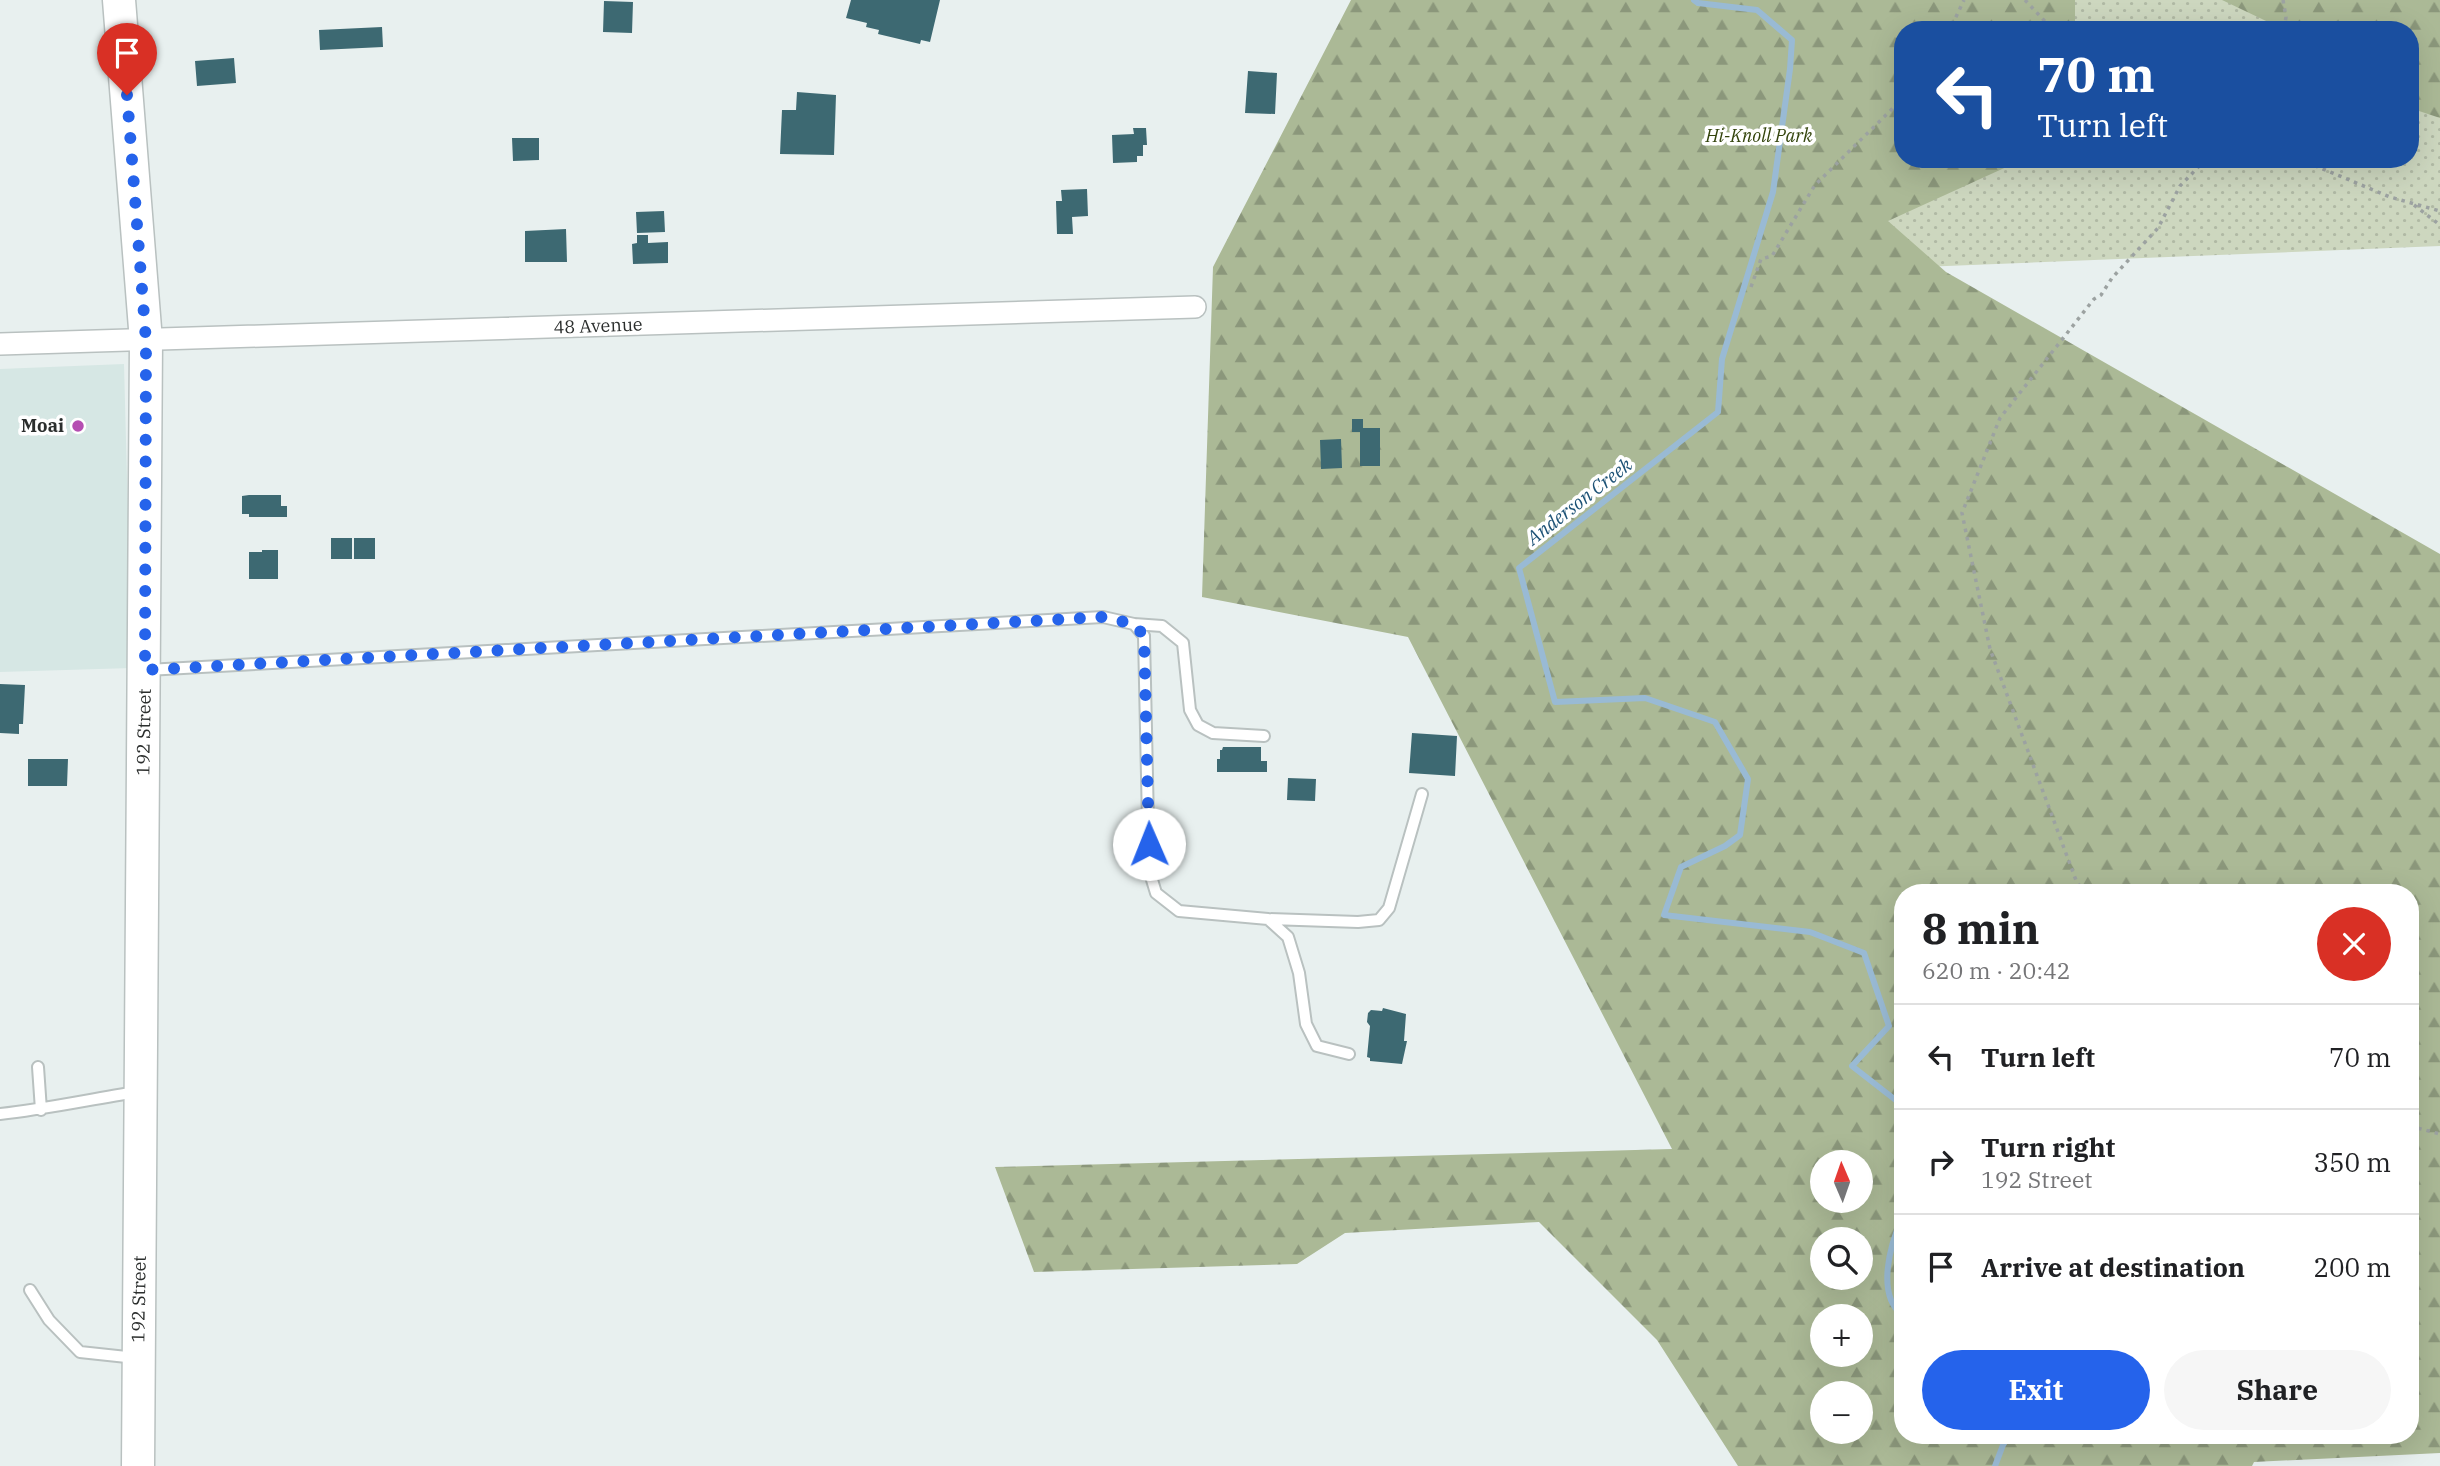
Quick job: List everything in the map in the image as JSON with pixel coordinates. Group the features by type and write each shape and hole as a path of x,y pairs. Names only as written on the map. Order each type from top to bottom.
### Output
{"main road":[{"name":"192 Street","path":"119,0 146,341 138,1466"}],"street":[{"name":"48 Avenue","path":"0,344 1195,307"}],"lane":[{"path":"145,670 1103,617 1134,624 1162,626 1183,643 1190,710 1198,725 1213,733 1264,736"},
{"path":"1134,624 1144,636 1149,870 1156,893 1179,911 1268,919 1358,922 1379,920 1389,908 1422,794"},
{"path":"1268,919 1288,937 1299,973 1306,1024 1317,1046 1349,1054"},
{"path":"38,1067 41,1110"},
{"path":"0,1114 41,1110 140,1091"},
{"path":"30,1290 49,1320 79,1352 138,1358"}],"path":[{"path":"1954,21 1964,0"},
{"path":"2025,0 2045,21"},
{"path":"2283,0 2285,21"},
{"path":"1751,286 1761,259 1772,256 1815,186 1894,107"},
{"path":"2077,883 1990,649 1962,513 2000,418 2094,299 2101,295 2112,278 2158,228 2180,186 2197,168"},
{"path":"2321,168 2390,197 2440,211"},
{"path":"2411,203 2440,225"},
{"path":"2419,1128 2440,1134"}],"shaded area":[{"path":"124,364 132,668 0,672 0,369"}],"green space":[{"path":"1351,0 2075,0 2075,21 1894,21 1894,168 2004,168 1888,221 1946,272 2440,554 2440,1453 2254,1462 2252,1466 1738,1466 1657,1340 1539,1222 1345,1233 1297,1264 1034,1272 995,1167 1672,1149 1408,637 1202,597 1213,267"},
{"name":"Hi-Knoll Park","path":"1614,0 2440,0 2440,246 1627,279"},
{"path":"2222,0 2440,0 2440,118 2419,111 2419,21 2266,21"}],"building":[{"path":"851,0 940,0 930,42 921,40 920,44 878,34 879,30 866,27 867,23 846,18"},
{"path":"604,1 633,2 632,33 603,32"},
{"path":"382,27 383,47 320,50 319,30"},
{"path":"234,58 236,83 197,86 195,61"},
{"path":"1248,71 1277,73 1275,114 1245,113"},
{"path":"797,92 836,95 834,155 780,154 782,110 796,110"},
{"path":"1133,128 1146,128 1147,145 1143,145 1143,156 1137,156 1137,162 1113,163 1112,135 1134,134"},
{"path":"512,138 539,138 539,160 513,161"},
{"path":"1087,189 1088,216 1072,217 1073,234 1057,234 1056,201 1062,201 1061,190"},
{"path":"664,211 665,232 637,233 636,212"},
{"path":"566,229 567,262 525,262 525,231"},
{"path":"637,235 648,235 648,243 668,242 668,263 633,264 632,244 637,243"},
{"path":"1352,419 1363,419 1363,428 1380,428 1380,466 1360,466 1360,432 1352,432"},
{"path":"1341,439 1342,468 1321,469 1320,440"},
{"path":"281,495 281,506 287,506 287,517 249,517 249,514 242,514 242,496"},
{"path":"331,538 352,538 352,559 331,559"},
{"path":"354,538 375,538 375,559 354,559"},
{"path":"278,550 278,579 249,579 249,552"},
{"path":"0,684 25,685 23,724 19,724 19,734 0,733"},
{"path":"1412,733 1457,736 1455,776 1409,773"},
{"path":"1223,747 1261,747 1261,761 1267,761 1267,772 1217,772 1217,759 1220,759 1220,750"},
{"path":"28,759 68,759 67,786 28,786"},
{"path":"1288,778 1316,779 1315,801 1287,800"},
{"path":"1383,1008 1406,1014 1404,1041 1407,1041 1402,1064 1370,1061 1367,1057 1370,1026 1367,1022 1368,1013 1371,1010 1382,1011"}],"waterway":[{"name":"Anderson Creek","path":"1694,0 1698,3 1757,10 1792,40 1773,192 1722,359 1718,412 1519,568 1555,702 1645,698 1715,722 1748,779 1740,835 1725,846 1681,867 1664,915 1810,932 1864,953 1889,1026 1852,1066 1894,1099"},
{"name":"Anderson Creek","path":"1894,1239 1887,1282 1894,1306"},
{"name":"Anderson Creek","path":"1995,1466 2004,1444"}],"place":[{"name":"Moai","path":"78,426"}],"route":[{"path":"127,95 146,341 145,670 1103,617 1134,624 1144,636 1149,844"}]}
